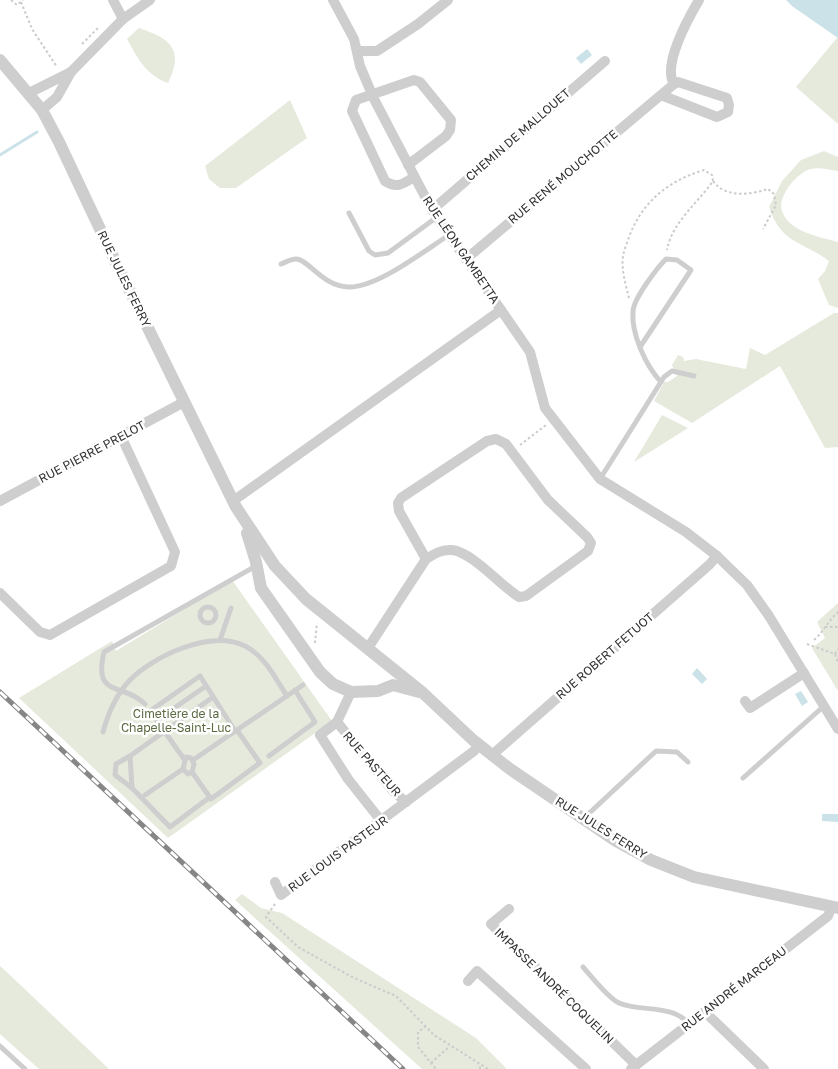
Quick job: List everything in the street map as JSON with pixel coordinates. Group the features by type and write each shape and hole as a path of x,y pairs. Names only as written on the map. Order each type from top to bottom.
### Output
{"street":[{"path":"113,0 123,19"},
{"path":"42,110 56,97 71,72 123,19 150,0"},
{"name":"RUE LÉON GAMBETTA","path":"235,504 501,310 434,213 414,177 372,95 360,66 354,40 333,0"},
{"path":"357,51 377,50 418,24 448,0"},
{"path":"661,95 717,117 728,112 727,98 678,82 674,84 671,74 678,37 699,0"},
{"name":"RUE JULES FERRY","path":"0,60 42,110 235,504 252,546 260,588 320,672 333,684 350,692 378,691 392,685 424,693"},
{"name":"CHEMIN DE MALLOUET","path":"434,213 605,61"},
{"path":"29,93 71,72"},
{"path":"408,165 446,136 450,130 451,120 420,82 414,80 356,100 352,111 385,181 393,186 402,185 414,177"},
{"name":"RUE RENÉ MOUCHOTTE","path":"466,259 674,84"},
{"path":"501,310 530,352 545,408 600,479 686,532 717,556 748,586 769,616 838,729"},
{"name":"RUE PIERRE PRELOT","path":"0,501 184,402"},
{"path":"0,593 40,632 50,634 170,566 175,552 121,436"},
{"path":"368,648 426,559 437,552 452,550 464,554 519,597 526,596 588,551 591,543 548,500 506,444 496,439 487,441 401,498 398,503 399,511 426,559"},
{"name":"RUE JULES FERRY","path":"235,504 275,566 306,599 424,693 479,745 583,818 651,860 694,877 835,907"},
{"name":"RUE ROBERT FETUOT","path":"492,755 709,566 717,556"},
{"path":"257,571 264,564 275,566"},
{"path":"392,668 392,685"},
{"path":"746,701 750,708 804,673"},
{"name":"RUE PASTEUR","path":"350,692 337,722 320,735 348,779 382,822"},
{"name":"RUE PASTEUR","path":"337,722 394,792 406,802 474,751 479,745"},
{"name":"RUE LOUIS PASTEUR","path":"275,882 281,896 382,822 406,802"},
{"name":"RUE ANDRÉ MARCEAU","path":"634,1067 828,916 835,907"},
{"name":"IMPASSE ANDRÉ COQUELIN","path":"509,909 491,924 634,1067"},
{"path":"468,981 477,971 586,1069"},
{"path":"704,1012 764,1069"}],"lane":[{"path":"349,214 370,251 382,255 434,213"},
{"path":"281,264 294,259 302,260 320,277 334,285 365,286 449,234"},
{"path":"640,347 691,270 678,260 666,259 654,270 632,310 640,347 650,370 661,382"},
{"path":"600,479 664,377 672,371 694,376"},
{"path":"145,704 138,697 112,689 103,680 101,666 104,652 257,571"},
{"path":"220,640 231,608"},
{"path":"216,618 226,621"},
{"path":"103,732 108,714 129,680 168,654 196,644 220,640 245,646 263,659 287,696"},
{"path":"145,795 183,769 184,759 164,731 157,720 150,711 200,676 260,763 170,827 132,788 115,775 116,764 130,756 164,731 213,697"},
{"path":"193,760 303,685"},
{"path":"157,720 206,686"},
{"path":"270,756 315,722 295,690"},
{"path":"743,778 824,706"},
{"path":"583,818 656,751 677,752 688,762"},
{"path":"130,756 132,788"},
{"path":"184,759 189,757 193,760"},
{"path":"193,760 192,772 210,797"},
{"path":"183,769 188,774 192,772"},
{"path":"583,967 618,1003 650,1008 683,1017 689,1024"},
{"path":"0,1046 24,1069"}],"path":[{"path":"11,0 17,5 22,1 32,29 58,69"},
{"path":"632,310 625,281 623,255 634,223 645,206 682,177 704,170 712,175 713,181 719,189 729,193 760,192 768,189 774,194 776,205 763,229"},
{"path":"666,259 671,235 713,181"},
{"path":"511,452 554,419"},
{"path":"814,640 825,627 826,622 838,612"},
{"path":"315,648 314,636 317,623"},
{"path":"825,627 838,628"},
{"path":"807,644 835,654 838,661"},
{"path":"835,654 838,649"},
{"path":"281,896 266,917 282,934 298,947 352,977 396,996 434,1035 488,1069"},
{"path":"426,1026 418,1032 418,1047 436,1069"},
{"path":"431,1063 451,1046"},
{"path":"480,1064 480,1069"}],"green space":[{"path":"139,28 159,36 172,47 175,62 168,83 154,76 143,66 127,39"},
{"path":"838,38 838,124 796,87"},
{"path":"290,100 307,138 236,188 220,188 209,179 205,166"},
{"path":"824,151 838,157 838,171 817,168 806,171 789,186 781,205 786,218 798,229 814,236 838,242 838,308 829,305 818,279 825,271 829,261 786,235 780,229 769,207 782,181 801,160"},
{"path":"834,313 838,313 838,447 825,448 780,366 692,423 654,401 664,382 668,382 677,376 672,365 678,355 683,357 684,361 696,359 746,369 750,348 765,355"},
{"path":"662,415 688,428 634,462"},
{"name":"Cimetière de la Chapelle-Saint-Luc","path":"232,580 332,721 168,838 19,698 112,641 116,651"},
{"path":"838,603 838,691 812,648 825,638 817,622"},
{"path":"242,894 261,908 282,913 476,1038 507,1069 422,1069 235,900"},
{"path":"0,966 109,1069 39,1069 0,1034"}],"water":[{"path":"786,0 838,0 838,38 792,6"},
{"path":"587,49 592,55 581,64 576,58"},
{"path":"697,668 707,679 702,684 692,674"},
{"path":"801,691 808,702 802,706 795,694"},
{"path":"822,814 838,814 838,822 822,821"}],"waterway":[{"path":"0,155 37,132"}],"railway":[{"path":"0,692 403,1069"}]}
